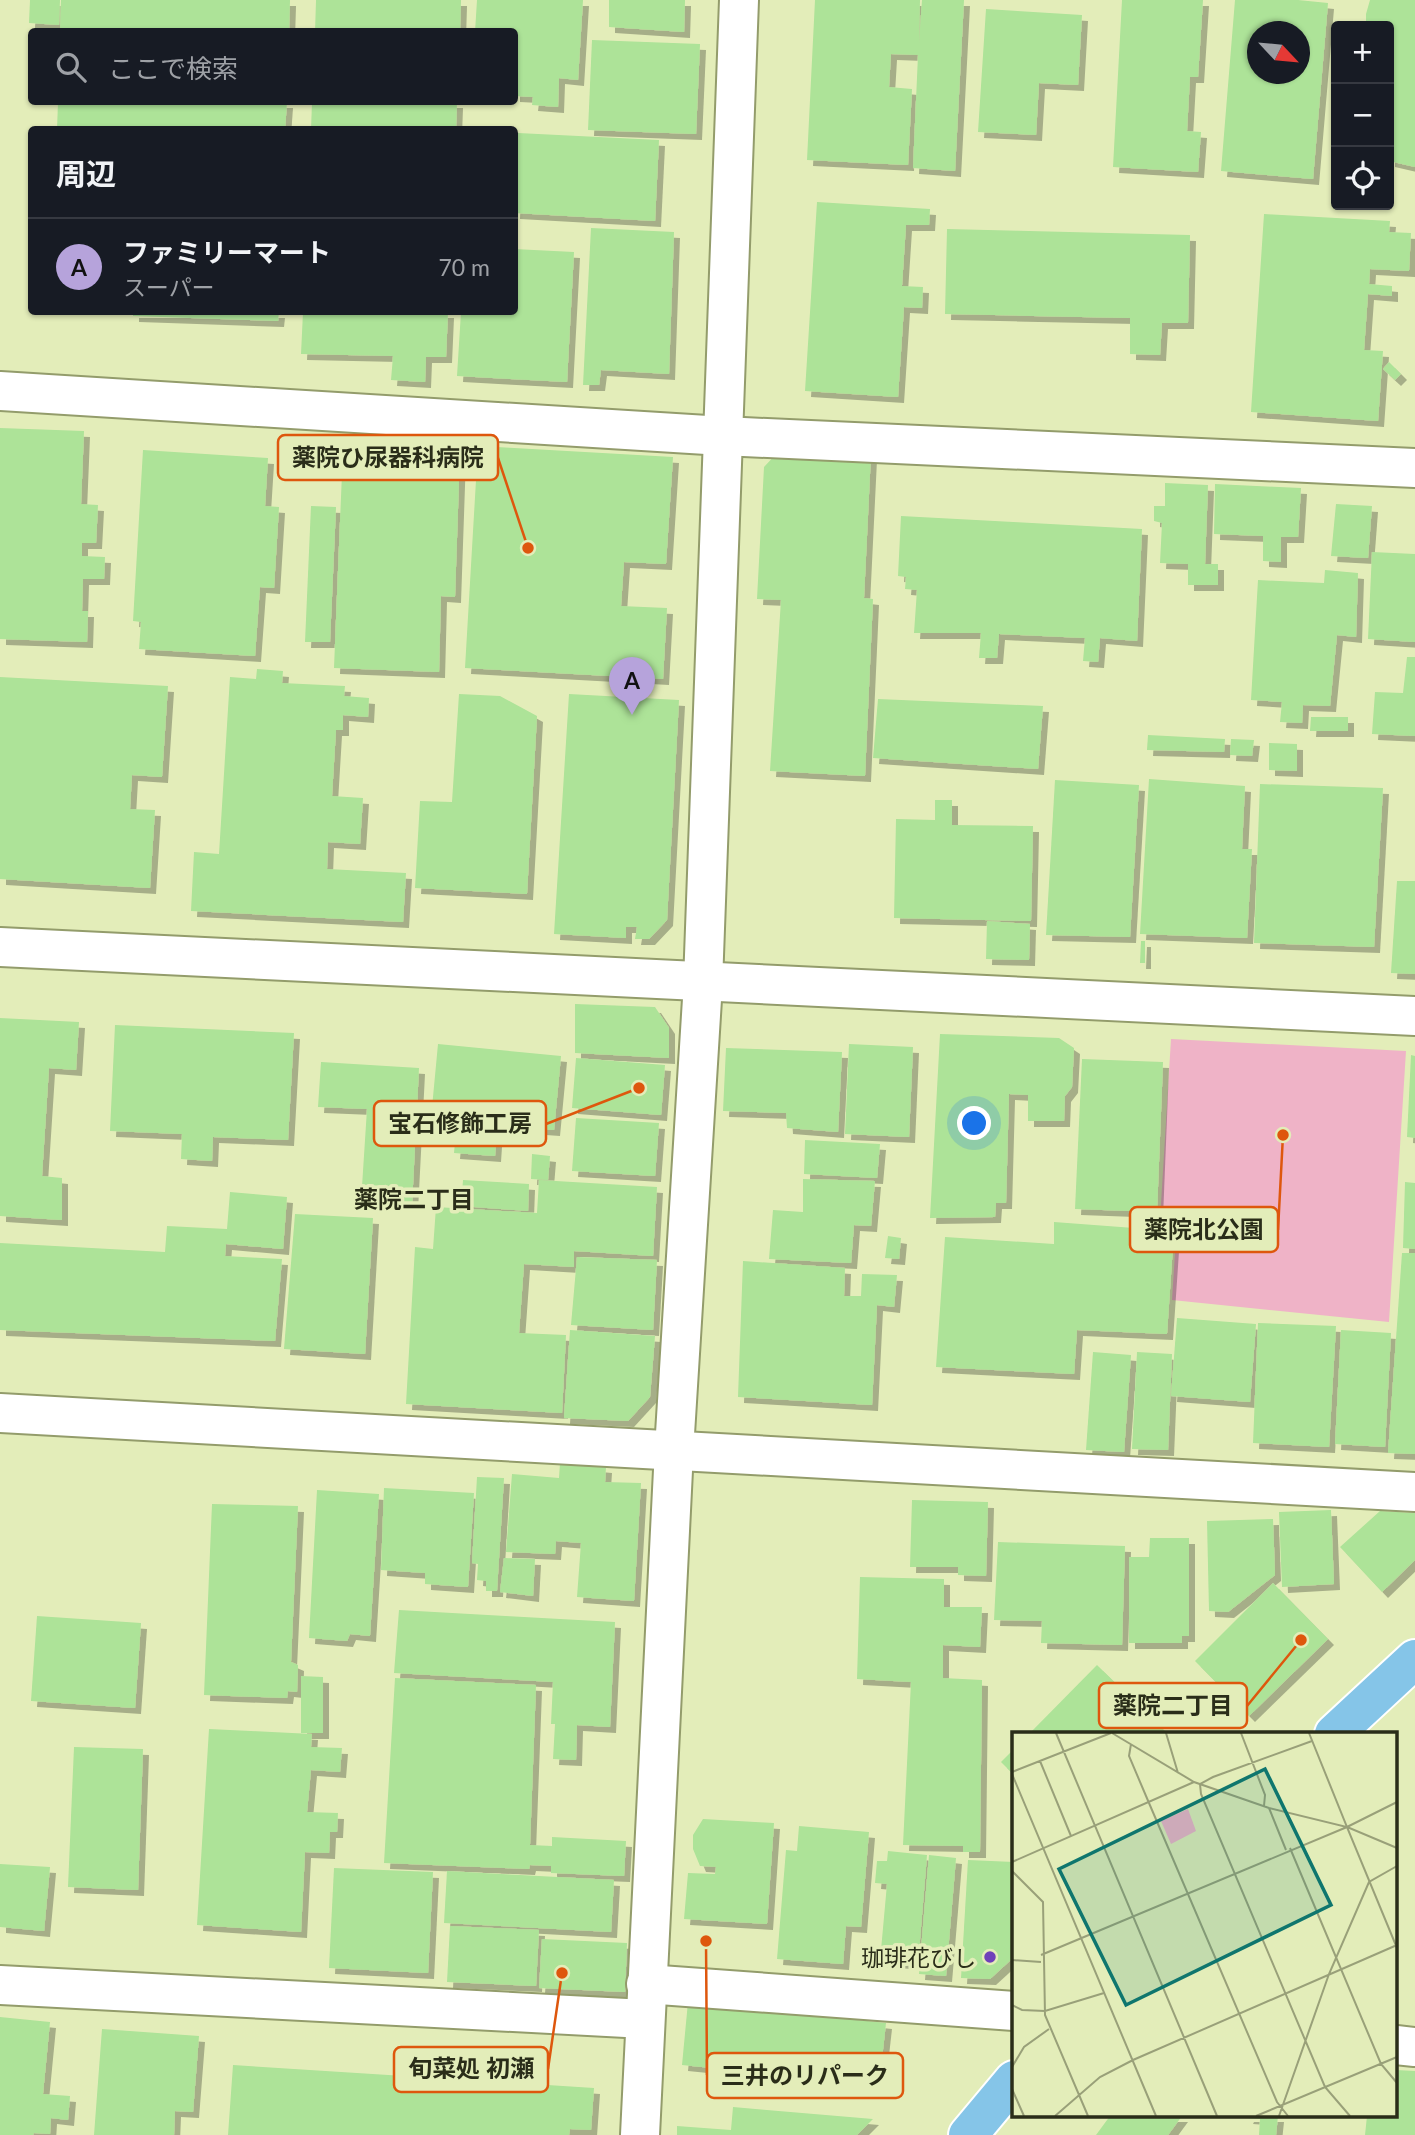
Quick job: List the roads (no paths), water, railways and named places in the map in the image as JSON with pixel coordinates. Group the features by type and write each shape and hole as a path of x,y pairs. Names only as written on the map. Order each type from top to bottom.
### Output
{"main road":[{"path":"1336,1732 1415,1659"},
{"path":"968,2135 1012,2082"}],"street":[{"path":"640,2135 674,1450 704,983 739,0"},
{"path":"0,391 723,436 1415,468"},
{"path":"0,947 1415,1016"},
{"path":"0,1413 1415,1492"},
{"path":"0,1985 1012,2011"}],"place":[{"name":"薬院ひ尿器科病院","path":"528,548"},
{"name":"ファミリーマート","path":"632,715"},
{"name":"宝石修飾工房","path":"639,1088"},
{"name":"薬院北公園","path":"1283,1135"},
{"name":"薬院二丁目","path":"1301,1640"},
{"name":"三井のリパーク","path":"706,1941"},
{"name":"珈琲花びし","path":"990,1957"},
{"name":"旬菜処 初瀬","path":"562,1973"}],"district":[{"name":"薬院二丁目","path":"414,1198"}]}
